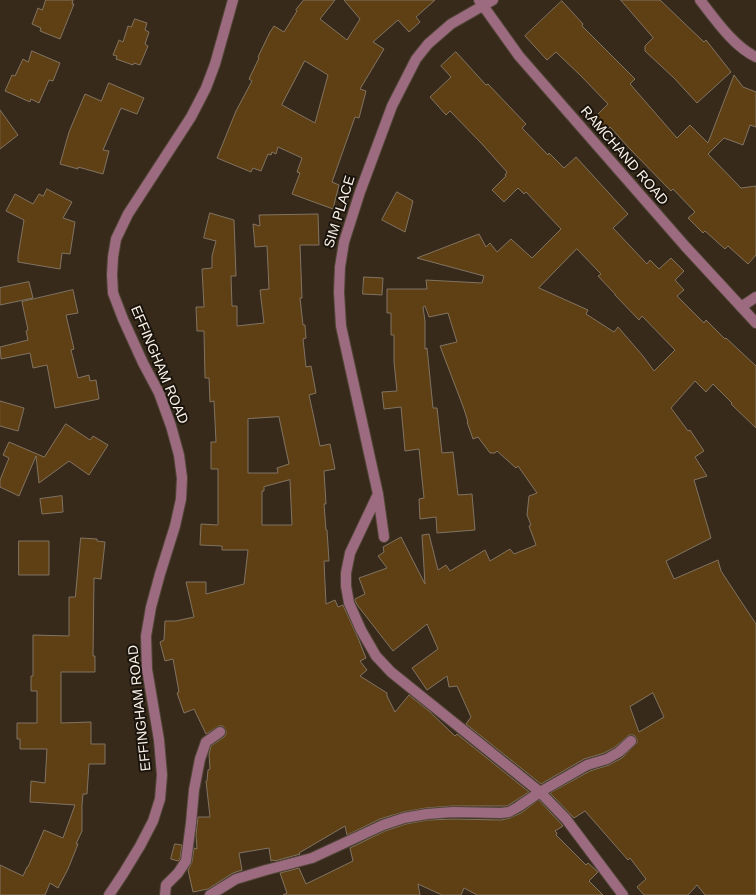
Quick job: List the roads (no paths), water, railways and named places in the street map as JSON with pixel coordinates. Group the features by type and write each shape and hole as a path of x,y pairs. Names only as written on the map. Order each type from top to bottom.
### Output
{"street":[{"name":"EFFINGHAM ROAD","path":"109,895 140,846 153,821 160,799 162,776 159,740 147,668 146,636 151,607 176,526 181,499 182,478 172,426 159,393 143,363 123,319 113,292 113,257 116,239 128,214 191,117 206,88 215,64 233,0"},
{"name":"SIM PLACE","path":"384,537 378,494 341,326 338,292 344,242 360,192 392,106 416,59 428,44 451,24 480,3 493,0"},
{"path":"700,0 738,45 756,57"},
{"name":"RAMCHAND ROAD","path":"480,3 519,56 680,241 756,323"},
{"path":"741,306 756,297"},
{"path":"378,494 350,553 346,573 348,599 376,656 391,672 540,792 566,819 623,895"},
{"path":"165,895 166,885 186,861 194,790 200,759 206,742 220,732"},
{"path":"210,895 236,879 312,858 383,825 404,818 453,812 509,812 587,765 606,759 619,752 631,741"}]}
